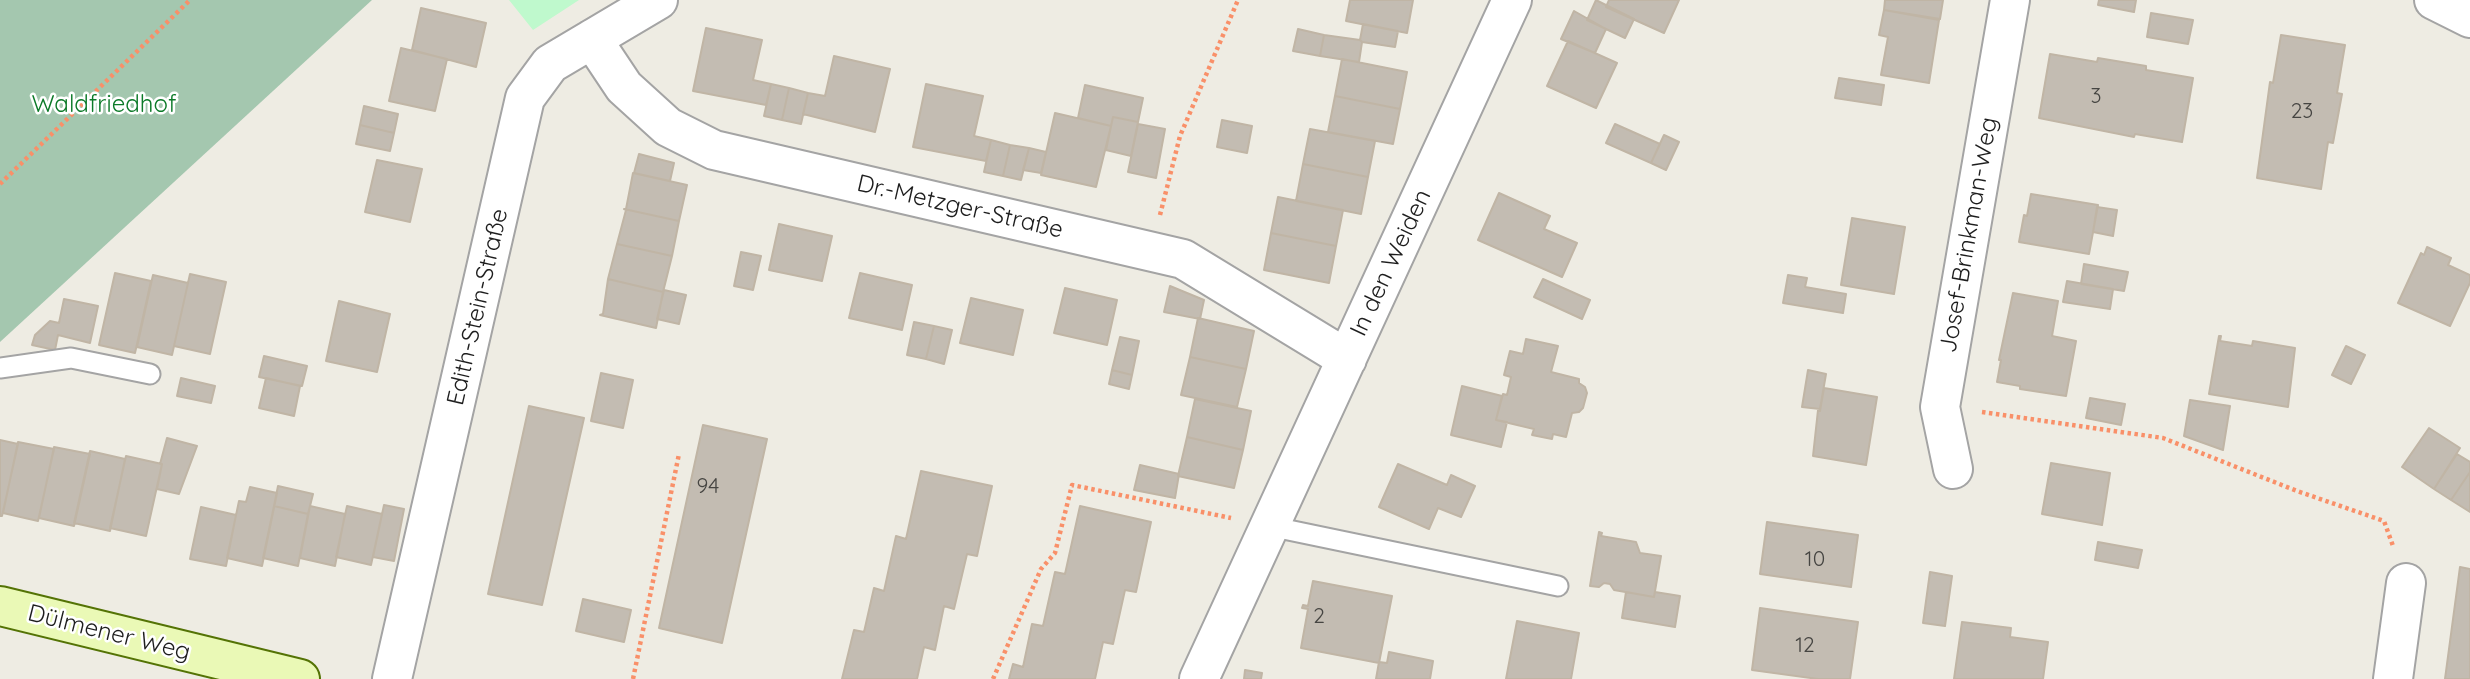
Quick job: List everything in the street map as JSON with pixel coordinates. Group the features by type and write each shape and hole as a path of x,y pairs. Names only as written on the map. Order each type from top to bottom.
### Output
{"street":[{"name":"Edith-Stein-Straße","path":"392,679 525,98 550,64 658,0"},
{"name":"In den Weiden","path":"1199,679 1512,0"},
{"name":"Josef-Brinkman-Weg","path":"1953,469 1940,407 2010,0"},
{"path":"2434,0 2470,18"},
{"name":"Dr.-Metzger-Straße","path":"593,39 624,87 668,127 714,150 1183,259 1347,359"},
{"path":"2393,679 2406,583"},
{"name":"Dülmener Weg","path":"0,606 300,679"}],"lane":[{"path":"0,368 71,358 150,374"},
{"path":"1269,526 1558,586"}],"path":[{"path":"0,184 190,0"},
{"path":"1151,250 1180,136 1238,0"},
{"path":"1940,407 2163,438 2297,491 2385,521 2406,583"},
{"path":"633,679 679,454"},
{"path":"993,679 1041,569 1055,553 1072,485 1269,526"}],"green space":[{"name":"Waldfriedhof","path":"0,0 372,0 0,342"},
{"path":"509,0 579,0 533,30"}],"building":[{"path":"1350,0 1413,0 1407,33 1346,21"},
{"path":"1596,0 1634,19 1625,38 1587,20"},
{"path":"1609,0 1679,0 1664,33 1606,7"},
{"path":"1885,0 1943,0 1940,19 1884,10"},
{"path":"2099,0 2136,0 2134,12 2098,5"},
{"path":"421,8 486,23 476,67 412,50"},
{"path":"1884,10 1939,20 1929,83 1881,75 1888,37 1879,35"},
{"path":"1574,11 1606,29 1595,53 1561,39"},
{"path":"2151,13 2193,20 2188,44 2147,37"},
{"path":"1363,24 1398,31 1395,47 1362,42 1360,40"},
{"path":"706,28 762,40 753,80 771,84 766,105 693,91"},
{"path":"1298,29 1324,35 1320,56 1293,51"},
{"path":"1324,35 1360,40 1359,62 1320,56"},
{"path":"2281,35 2345,45 2337,93 2342,94 2333,143 2328,142 2321,189 2257,178 2270,82 2273,83"},
{"path":"1568,41 1617,63 1596,108 1547,86"},
{"path":"401,48 447,59 435,111 389,101"},
{"path":"2050,54 2097,62 2098,58 2146,66 2146,70 2193,78 2182,142 2135,134 2134,137 2039,118"},
{"path":"834,56 890,69 875,132 803,114 808,93 825,96"},
{"path":"1342,59 1407,72 1400,109 1335,96"},
{"path":"1839,78 1884,85 1881,105 1835,98"},
{"path":"771,84 789,88 782,120 764,116"},
{"path":"926,84 983,96 974,136 991,140 986,161 913,147"},
{"path":"1085,85 1143,98 1138,122 1113,117 1111,126 1078,118"},
{"path":"789,88 808,93 801,124 782,120"},
{"path":"1335,96 1400,109 1393,144 1328,132"},
{"path":"364,106 398,114 394,133 360,125"},
{"path":"1055,113 1111,126 1096,187 1041,175"},
{"path":"1113,117 1138,122 1131,156 1106,150"},
{"path":"1222,120 1252,126 1247,153 1217,147"},
{"path":"1138,124 1165,129 1156,178 1128,172"},
{"path":"1615,124 1660,144 1651,163 1606,143"},
{"path":"360,125 394,133 390,151 356,144"},
{"path":"1310,129 1375,141 1368,177 1303,164"},
{"path":"1664,135 1679,142 1666,170 1651,163"},
{"path":"991,140 1010,145 1003,176 984,172"},
{"path":"1010,145 1029,148 1021,180 1003,176"},
{"path":"1029,148 1046,152 1041,173 1023,170"},
{"path":"639,154 674,163 670,181 634,173"},
{"path":"377,160 422,169 410,222 365,212"},
{"path":"1303,164 1368,177 1361,214 1296,201"},
{"path":"633,173 687,185 679,221 624,209"},
{"path":"1499,193 1550,216 1544,229 1577,243 1562,277 1478,240"},
{"path":"2031,194 2098,205 2089,254 2019,242"},
{"path":"1278,197 1343,210 1336,246 1271,233"},
{"path":"2097,207 2117,210 2113,236 2093,232"},
{"path":"624,209 679,221 672,256 617,244 626,210"},
{"path":"1852,218 1905,227 1894,294 1841,285"},
{"path":"779,224 832,236 822,281 769,270"},
{"path":"1271,233 1336,246 1329,283 1264,270"},
{"path":"617,244 672,256 663,292 608,279"},
{"path":"2427,247 2451,258 2448,265 2470,275 2470,283 2450,326 2398,303 2421,253 2424,255"},
{"path":"741,252 761,256 753,290 734,286"},
{"path":"2084,264 2128,272 2124,291 2081,284"},
{"path":"115,273 151,281 135,353 99,345"},
{"path":"860,273 912,285 902,330 849,318"},
{"path":"190,274 226,282 210,354 174,346"},
{"path":"153,275 188,283 172,355 137,347"},
{"path":"1788,275 1807,278 1805,287 1846,294 1843,313 1783,303"},
{"path":"608,279 663,292 656,328 600,315 603,314"},
{"path":"1543,279 1590,300 1582,319 1534,297"},
{"path":"2067,281 2113,289 2110,309 2063,302"},
{"path":"1170,286 1204,300 1200,319 1164,312"},
{"path":"1065,288 1117,300 1107,345 1054,333"},
{"path":"664,290 686,295 679,324 657,319"},
{"path":"2013,293 2058,301 2052,336 2076,341 2066,396 2020,389 2020,386 1997,382"},
{"path":"971,298 1023,310 1013,355 960,343"},
{"path":"64,299 98,306 90,343 58,335 55,350 32,345 35,335 50,321 59,323"},
{"path":"339,301 390,314 377,372 326,361"},
{"path":"1198,318 1254,331 1246,369 1190,357"},
{"path":"914,322 934,326 926,359 907,355"},
{"path":"934,326 952,330 944,364 926,359"},
{"path":"2219,336 2220,341 2252,346 2253,341 2295,348 2288,407 2209,394"},
{"path":"1120,337 1139,341 1132,375 1112,370"},
{"path":"1526,339 1558,346 1551,372 1579,379 1579,383 1585,387 1587,393 1583,408 1572,413 1566,437 1553,434 1552,439 1532,435 1534,429 1496,420 1503,394 1507,395 1511,377 1504,375 1510,351 1523,354"},
{"path":"2346,346 2365,355 2351,384 2332,375"},
{"path":"264,356 307,366 302,386 259,377"},
{"path":"1190,357 1246,369 1237,407 1181,395"},
{"path":"1112,370 1132,375 1129,389 1109,384"},
{"path":"1808,370 1826,374 1820,409 1802,407"},
{"path":"601,373 633,380 623,428 591,421"},
{"path":"181,378 215,386 211,403 177,396"},
{"path":"266,378 300,386 294,416 259,408"},
{"path":"1462,386 1502,396 1496,420 1507,422 1501,447 1451,435"},
{"path":"1824,388 1877,397 1866,465 1813,456 1818,410 1820,411"},
{"path":"2090,398 2125,404 2121,425 2086,418"},
{"path":"1195,399 1251,411 1243,450 1187,437"},
{"path":"2190,400 2230,406 2223,450 2184,436"},
{"path":"529,406 584,418 542,605 488,594"},
{"path":"703,425 767,439 722,643 659,628"},
{"path":"2429,428 2460,448 2434,489 2402,467"},
{"path":"1187,437 1243,450 1234,488 1178,476"},
{"path":"167,438 197,446 179,494 157,489"},
{"path":"0,440 18,444 2,516 0,516"},
{"path":"18,442 54,449 38,521 3,513"},
{"path":"54,447 90,454 74,526 39,518"},
{"path":"90,451 125,459 110,531 74,523"},
{"path":"2457,454 2470,462 2470,472 2451,500 2434,489"},
{"path":"126,456 162,464 146,536 110,528"},
{"path":"2051,463 2110,473 2102,525 2042,514"},
{"path":"1398,464 1447,485 1451,475 1475,486 1461,517 1438,508 1429,529 1379,507"},
{"path":"1140,465 1179,474 1175,498 1134,490"},
{"path":"921,471 992,486 977,556 967,554 954,609 944,606 935,650 924,647 917,679 842,679 854,630 864,632 874,588 884,591 896,536 906,539"},
{"path":"2470,472 2470,512 2451,500"},
{"path":"278,486 313,494 308,514 274,506"},
{"path":"250,487 277,493 262,566 227,558 239,501 246,502"},
{"path":"384,505 404,509 394,561 373,557"},
{"path":"274,506 308,514 298,566 263,558"},
{"path":"310,506 345,514 335,566 300,558"},
{"path":"347,506 382,514 371,565 336,557"},
{"path":"1080,506 1151,522 1136,592 1125,590 1113,644 1103,642 1095,679 1009,679 1013,664 1023,667 1032,624 1043,626 1055,572 1065,574"},
{"path":"201,507 236,515 226,566 190,559"},
{"path":"1767,522 1858,535 1851,587 1760,574"},
{"path":"1599,532 1602,533 1601,536 1636,542 1640,553 1661,556 1654,597 1614,590 1610,584 1590,586"},
{"path":"2098,542 2142,550 2138,568 2095,560"},
{"path":"2460,567 2470,569 2470,679 2445,679"},
{"path":"1930,572 1952,576 1945,626 1923,623"},
{"path":"1313,581 1392,596 1379,663 1301,648 1308,609 1302,608 1303,605 1308,606"},
{"path":"1626,592 1654,597 1655,592 1680,596 1675,627 1622,618"},
{"path":"583,599 631,610 624,642 576,631"},
{"path":"1760,608 1858,622 1850,679 1818,679 1752,670"},
{"path":"1517,621 1579,633 1571,679 1506,679"},
{"path":"1962,622 2011,628 2010,637 2048,642 2043,679 1954,679"},
{"path":"1389,652 1433,661 1430,679 1376,679 1379,662 1387,663"},
{"path":"1245,670 1262,673 1261,679 1244,679"}]}
